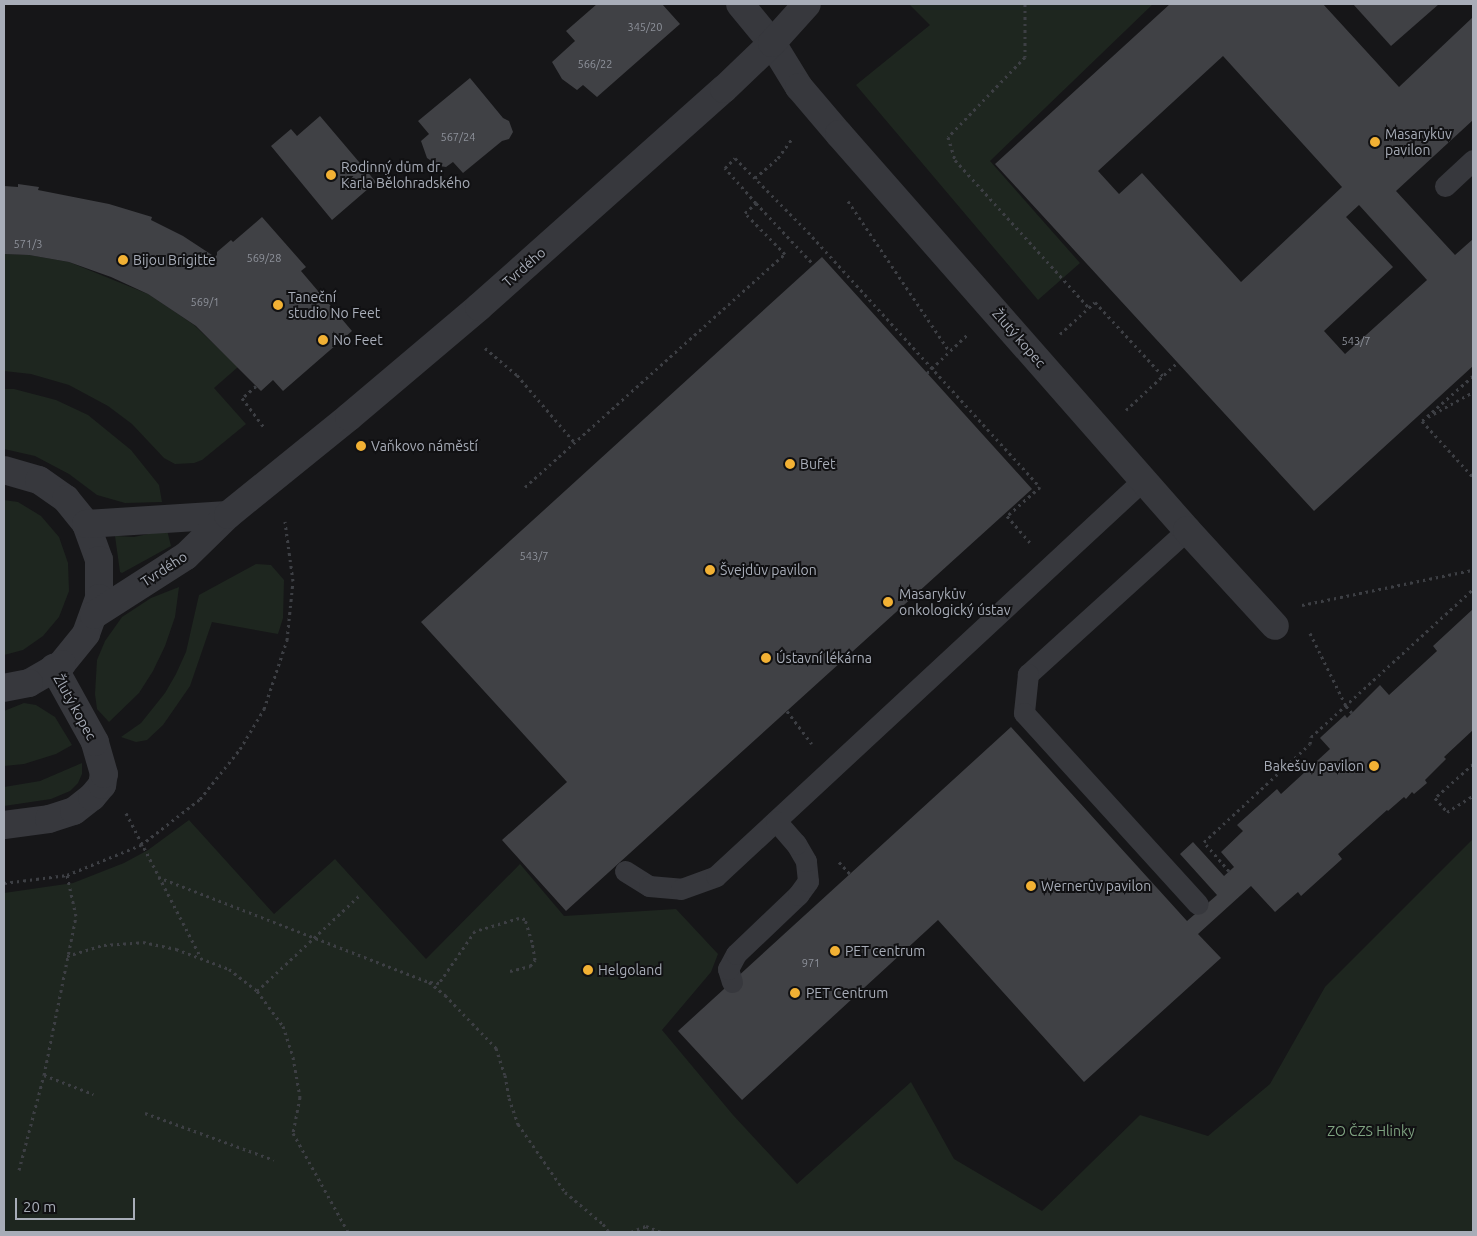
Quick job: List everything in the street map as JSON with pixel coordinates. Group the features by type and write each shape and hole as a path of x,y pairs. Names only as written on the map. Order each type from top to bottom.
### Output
{"street":[{"name":"Žlutý kopec","path":"740,4 772,43 799,87 1186,530 1275,626"},
{"name":"Tvrdého","path":"94,615 186,556 228,515 479,307 717,95 772,43 807,4"},
{"path":"4,470 40,480 66,499 86,524 99,560 99,598 86,634 62,664 29,683 4,688"},
{"path":"86,524 228,515"},
{"name":"Žlutý kopec","path":"4,825 49,819 74,810 92,797 102,785 104,774 95,742 54,668"}],"lane":[{"path":"1445,186 1473,160"},
{"path":"624,871 649,886 681,889 716,876 1143,480"},
{"path":"1186,530 1028,674 1024,713 1198,904"},
{"path":"732,982 728,969 736,954 798,895 808,881 806,861 796,844 776,821"}],"path":[{"path":"1025,4 1025,58 948,137 955,160 1088,308"},
{"path":"755,178 778,158 792,139"},
{"path":"814,264 725,168 735,158 933,367 1040,487 1007,516 1032,544"},
{"path":"847,200 950,352"},
{"path":"525,487 785,254 745,213 756,203"},
{"path":"1057,336 1095,302 1163,376"},
{"path":"927,373 962,339"},
{"path":"480,344 517,375 575,443"},
{"path":"1124,412 1177,363"},
{"path":"1422,421 1473,376"},
{"path":"256,386 242,398 265,428"},
{"path":"1422,421 1473,392"},
{"path":"1422,421 1473,477"},
{"path":"4,883 67,875 141,845 200,799 240,749 264,709 287,640 293,581 285,522"},
{"path":"1296,606 1473,570"},
{"path":"1229,871 1204,842 1310,744 1311,737 1473,589"},
{"path":"1309,631 1346,706 1352,713"},
{"path":"1473,764 1435,798 1447,812 1473,796"},
{"path":"141,845 200,957"},
{"path":"19,1170 44,1075 76,916 67,875"},
{"path":"158,877 429,982 439,983 475,931 519,918 525,919 535,960 530,966 510,971"},
{"path":"256,991 362,894"},
{"path":"67,956 104,945 143,942 176,949 229,969 256,991 283,1026 293,1057 300,1097 293,1133 348,1232"},
{"path":"429,982 445,995 496,1048 518,1124 565,1192 603,1224 609,1232"},
{"path":"44,1075 93,1094"},
{"path":"145,1113 274,1160"},
{"path":"630,1232 646,1226 660,1232"}],"green space":[{"path":"909,4 1153,4 990,161 1080,263 1038,300 856,85 930,25"},
{"path":"4,254 29,255 69,262 148,294 194,325 238,367 214,388 246,424 202,460 194,463 175,464 164,458 132,424 108,406 69,385 31,374 4,371"},
{"path":"4,389 14,389 56,400 88,415 131,450 159,485 162,502 125,503 97,495 69,474 35,456 4,449"},
{"path":"4,500 18,502 41,516 59,537 68,563 69,591 59,617 43,636 23,650 4,655"},
{"path":"167,530 171,546 122,573 120,572 115,536 134,537"},
{"path":"256,564 271,565 284,580 283,618 278,634 212,622 190,686 163,725 147,740 136,742 121,737 141,723 165,693 176,674 186,652 199,595"},
{"path":"179,587 175,617 165,646 153,671 139,693 109,722 97,709 95,694 97,660 105,641 122,617 151,598"},
{"path":"24,703 36,705 55,717 72,745 56,754 24,764 4,766 4,711"},
{"path":"82,763 82,774 78,783 70,791 51,799 4,806 4,787 40,781"},
{"name":"ZO ČZS Hlinky","path":"189,820 274,914 335,859 426,959 520,864 564,916 676,909 718,954 711,972 662,1030 733,1115 797,1184 911,1082 954,1159 1042,1211 1140,1115 1208,1136 1270,1084 1325,987 1473,839 1473,1232 4,1232 4,893 73,883 124,863 148,850"}],"building":[{"path":"597,4 662,4 680,24 597,97 583,85 577,90 562,79 552,62 575,41 566,31"},
{"path":"1170,4 1323,4 1399,87 1473,17 1473,120 1396,191 1455,255 1473,239 1473,366 1314,511 995,164","holes":["1223,56 1342,187 1241,282 1142,173 1119,194 1098,171","1359,205 1427,280 1345,354 1324,331 1393,267 1346,217"]},
{"path":"1353,4 1439,4 1391,46"},
{"path":"470,78 503,118 509,121 513,132 509,139 502,141 463,173 453,162 446,167 439,166 427,158 421,141 429,134 418,121"},
{"name":"Rodinný dům dr. Karla Bělohradského","path":"320,116 376,182 332,220 271,146 291,129 297,136"},
{"path":"18,184 39,187 38,190 109,204 152,217 151,220 183,236 215,257 217,252 231,240 233,242 262,217 306,267 301,271 352,331 283,391 273,380 261,391 196,326 148,294 111,277 69,262 29,255 4,254 4,186 18,187"},
{"name":"Švejdův pavilon","path":"822,257 1032,489 566,911 502,840 567,782 421,622"},
{"path":"1473,609 1473,730 1444,757 1446,759 1425,780 1427,783 1414,794 1412,792 1406,799 1404,797 1387,810 1338,854 1342,859 1301,896 1298,892 1275,912 1251,886 1198,934 1221,958 1084,1082 938,920 742,1100 678,1031 1011,727 1187,921 1217,895 1180,854 1193,842 1224,876 1234,867 1221,852 1243,831 1237,825 1277,789 1281,794 1330,749 1320,738 1322,736 1345,715 1347,718 1380,685 1389,695 1437,651 1433,646"}],"place":[{"name":"Masarykův pavilon","path":"1375,142"},
{"name":"Rodinný dům dr. Karla Bělohradského","path":"331,175"},
{"name":"Bijou Brigitte","path":"123,260"},
{"name":"Taneční studio No Feet","path":"278,305"},
{"name":"No Feet","path":"323,340"},
{"name":"Vaňkovo náměstí","path":"361,446"},
{"name":"Bufet","path":"790,464"},
{"name":"Švejdův pavilon","path":"710,570"},
{"name":"Masarykův onkologický ústav","path":"888,602"},
{"name":"Ústavní lékárna","path":"766,658"},
{"name":"Bakešův pavilon","path":"1374,766"},
{"name":"Wernerův pavilon","path":"1031,886"},
{"name":"PET centrum","path":"835,951"},
{"name":"Helgoland","path":"588,970"},
{"name":"PET Centrum","path":"795,993"}]}
